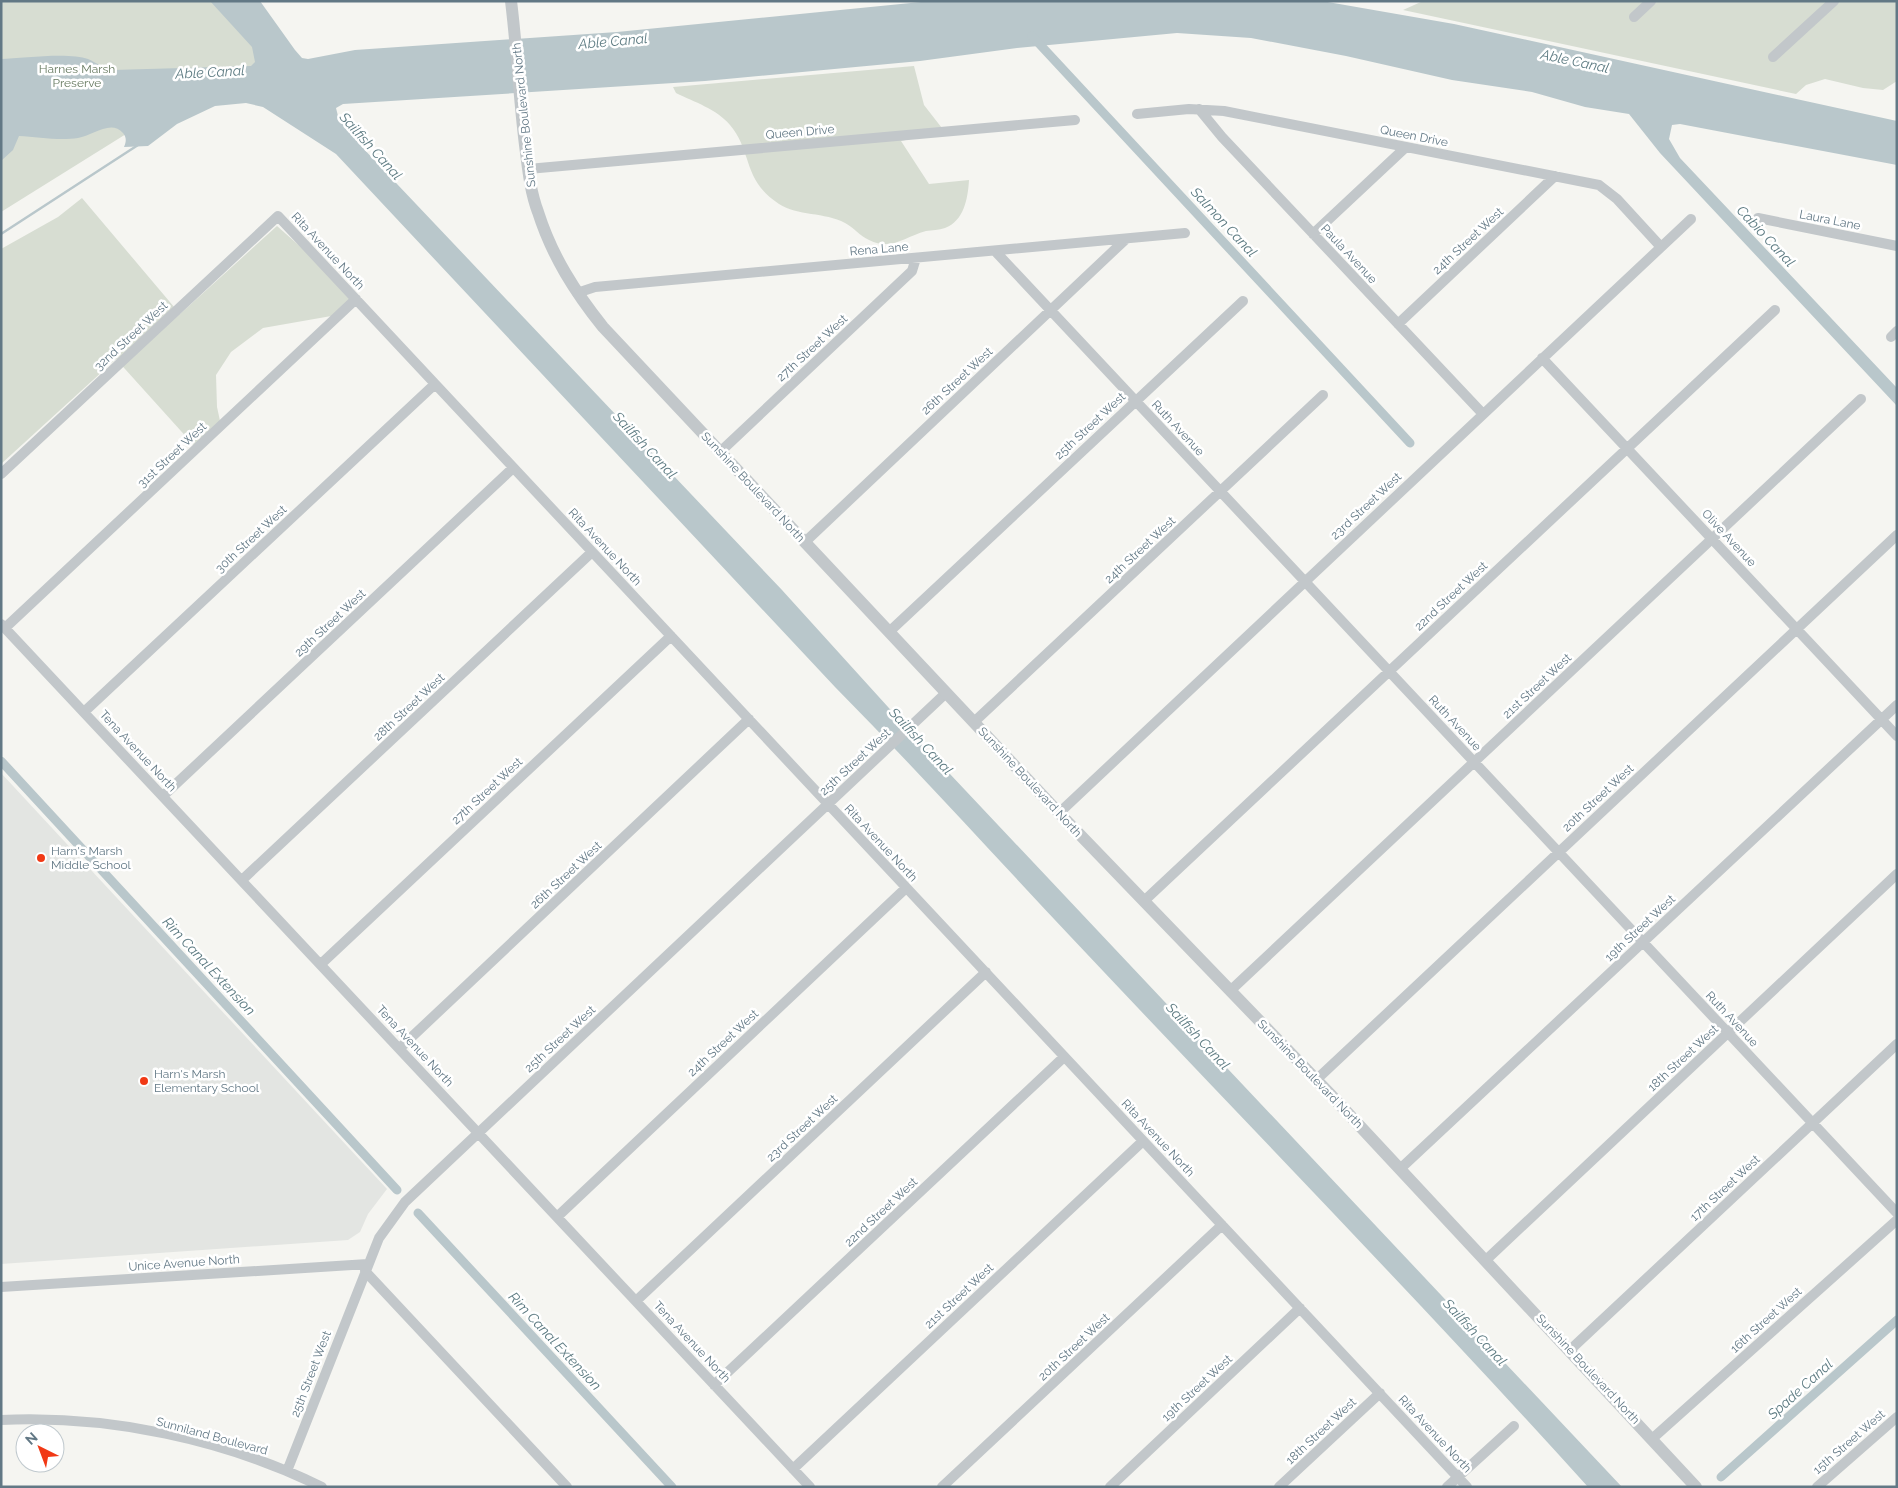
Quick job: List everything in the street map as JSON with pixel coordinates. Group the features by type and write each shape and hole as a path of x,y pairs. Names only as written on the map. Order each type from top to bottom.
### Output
{"street":[{"name":"Sunshine Boulevard North","path":"511,1 528,169 534,200 548,242 577,293 603,327 1059,813 1486,1260 1696,1487"},
{"path":"1634,17 1651,1"},
{"path":"1772,58 1834,1"},
{"name":"Queen Drive","path":"1137,114 1199,109 1224,111 1599,185 1609,191 1661,247"},
{"name":"Paula Avenue","path":"1199,109 1313,234 1483,414"},
{"name":"Queen Drive","path":"528,169 1075,120"},
{"path":"1313,234 1406,147"},
{"name":"24th Street West","path":"1398,324 1554,176"},
{"name":"Rita Avenue North","path":"278,216 1467,1487"},
{"name":"32nd Street West","path":"1,474 278,216"},
{"name":"Laura Lane","path":"1758,218 1897,246"},
{"name":"23rd Street West","path":"1059,813 1691,219"},
{"name":"Rena Lane","path":"577,293 595,287 1185,233"},
{"name":"26th Street West","path":"805,542 1126,239"},
{"name":"Ruth Avenue","path":"996,251 1050,311 1897,1213"},
{"name":"27th Street West","path":"720,452 912,271 916,258"},
{"name":"31st Street West","path":"3,626 356,300"},
{"name":"25th Street West","path":"889,632 1243,301"},
{"name":"22nd Street West","path":"1144,901 1775,310"},
{"name":"Olive Avenue","path":"1542,358 1897,736"},
{"name":"30th Street West","path":"84,712 435,384"},
{"name":"24th Street West","path":"974,722 1323,395"},
{"name":"21st Street West","path":"1230,991 1861,399"},
{"name":"29th Street West","path":"163,796 513,468"},
{"name":"20th Street West","path":"1316,1080 1897,535"},
{"name":"28th Street West","path":"242,880 592,552"},
{"name":"Tena Avenue North","path":"3,626 810,1487"},
{"name":"27th Street West","path":"321,964 671,636"},
{"name":"25th Street West","path":"287,1471 366,1267 385,1227 405,1202 946,693"},
{"name":"19th Street West","path":"1400,1169 1897,705"},
{"name":"26th Street West","path":"400,1048 749,719"},
{"name":"18th Street West","path":"1486,1260 1897,874"},
{"name":"24th Street West","path":"557,1217 906,888"},
{"name":"23rd Street West","path":"636,1301 986,972"},
{"name":"17th Street West","path":"1570,1350 1897,1044"},
{"name":"22nd Street West","path":"714,1385 1064,1056"},
{"name":"21st Street West","path":"793,1469 1143,1141"},
{"name":"16th Street West","path":"1652,1438 1897,1220"},
{"name":"20th Street West","path":"942,1487 1222,1225"},
{"path":"366,1267 567,1487"},
{"name":"Unice Avenue North","path":"1,1287 366,1267"},
{"name":"19th Street West","path":"1110,1487 1300,1308"},
{"name":"18th Street West","path":"1279,1487 1380,1393"},
{"name":"15th Street West","path":"1817,1487 1897,1417"},
{"name":"Sunniland Boulevard","path":"1,1420 58,1420 138,1429 194,1441 287,1471 322,1487"},
{"path":"1448,1487 1514,1426"}],"shaded area":[{"name":"Harn's Marsh Elementary School","path":"1,773 387,1189 368,1214 360,1232 348,1240 1,1264"}],"green space":[{"name":"Harnes Marsh Preserve","path":"1,1 222,1 285,84 195,91 1,212"},
{"path":"1423,1 1897,1 1897,81 1883,90 1863,88 1825,79 1806,85 1796,94 1403,10"},
{"path":"914,66 924,105 945,132 901,141 929,184 969,180 964,208 957,220 951,225 943,229 926,231 891,244 877,243 869,240 848,225 829,217 786,208 779,204 767,195 753,176 742,145 725,119 712,110 676,93 673,87"},
{"path":"82,198 180,314 277,226 346,287 358,300 337,315 263,328 231,352 216,375 217,407 222,430 199,451 116,359 1,464 1,249 58,217"}],"water":[{"path":"210,1 260,1 295,50 302,58 308,59 355,50 617,32 931,1 1322,1 1454,24 1897,121 1897,165 1680,124 1672,125 1669,139 1680,158 1897,388 1897,406 1660,153 1629,114 1585,107 1532,92 1452,80 1346,56 1251,38 1177,33 1017,48 920,61 705,81 343,104 336,108 338,116 361,146 782,590 917,739 1622,1487 1588,1487 1395,1279 835,687 336,154 263,107 246,103 215,106 177,124 148,146 124,147 126,140 123,133 113,128 107,128 83,137 71,139 19,136 13,150 1,161 1,59 70,56 88,59 113,70 251,66 255,62 252,47"}],"waterway":[{"name":"Salmon Canal","path":"1032,36 1410,443"},
{"path":"1,234 138,145"},
{"name":"Rim Canal Extension","path":"1,761 397,1190"},
{"name":"Rim Canal Extension","path":"418,1213 672,1487"},
{"name":"Spade Canal","path":"1721,1477 1897,1320"}],"place":[{"name":"Harn's Marsh Middle School","path":"41,858"},
{"name":"Harn's Marsh Elementary School","path":"144,1081"}],"water label":[{"name":"Able Canal","path":"613,41"},
{"name":"Able Canal","path":"1575,61"},
{"name":"Able Canal","path":"210,72"},
{"name":"Sailfish Canal","path":"371,146"},
{"name":"Cabio Canal","path":"1766,236"},
{"name":"Sailfish Canal","path":"645,445"},
{"name":"Sailfish Canal","path":"921,741"},
{"name":"Sailfish Canal","path":"1198,1036"},
{"name":"Sailfish Canal","path":"1475,1332"}]}
